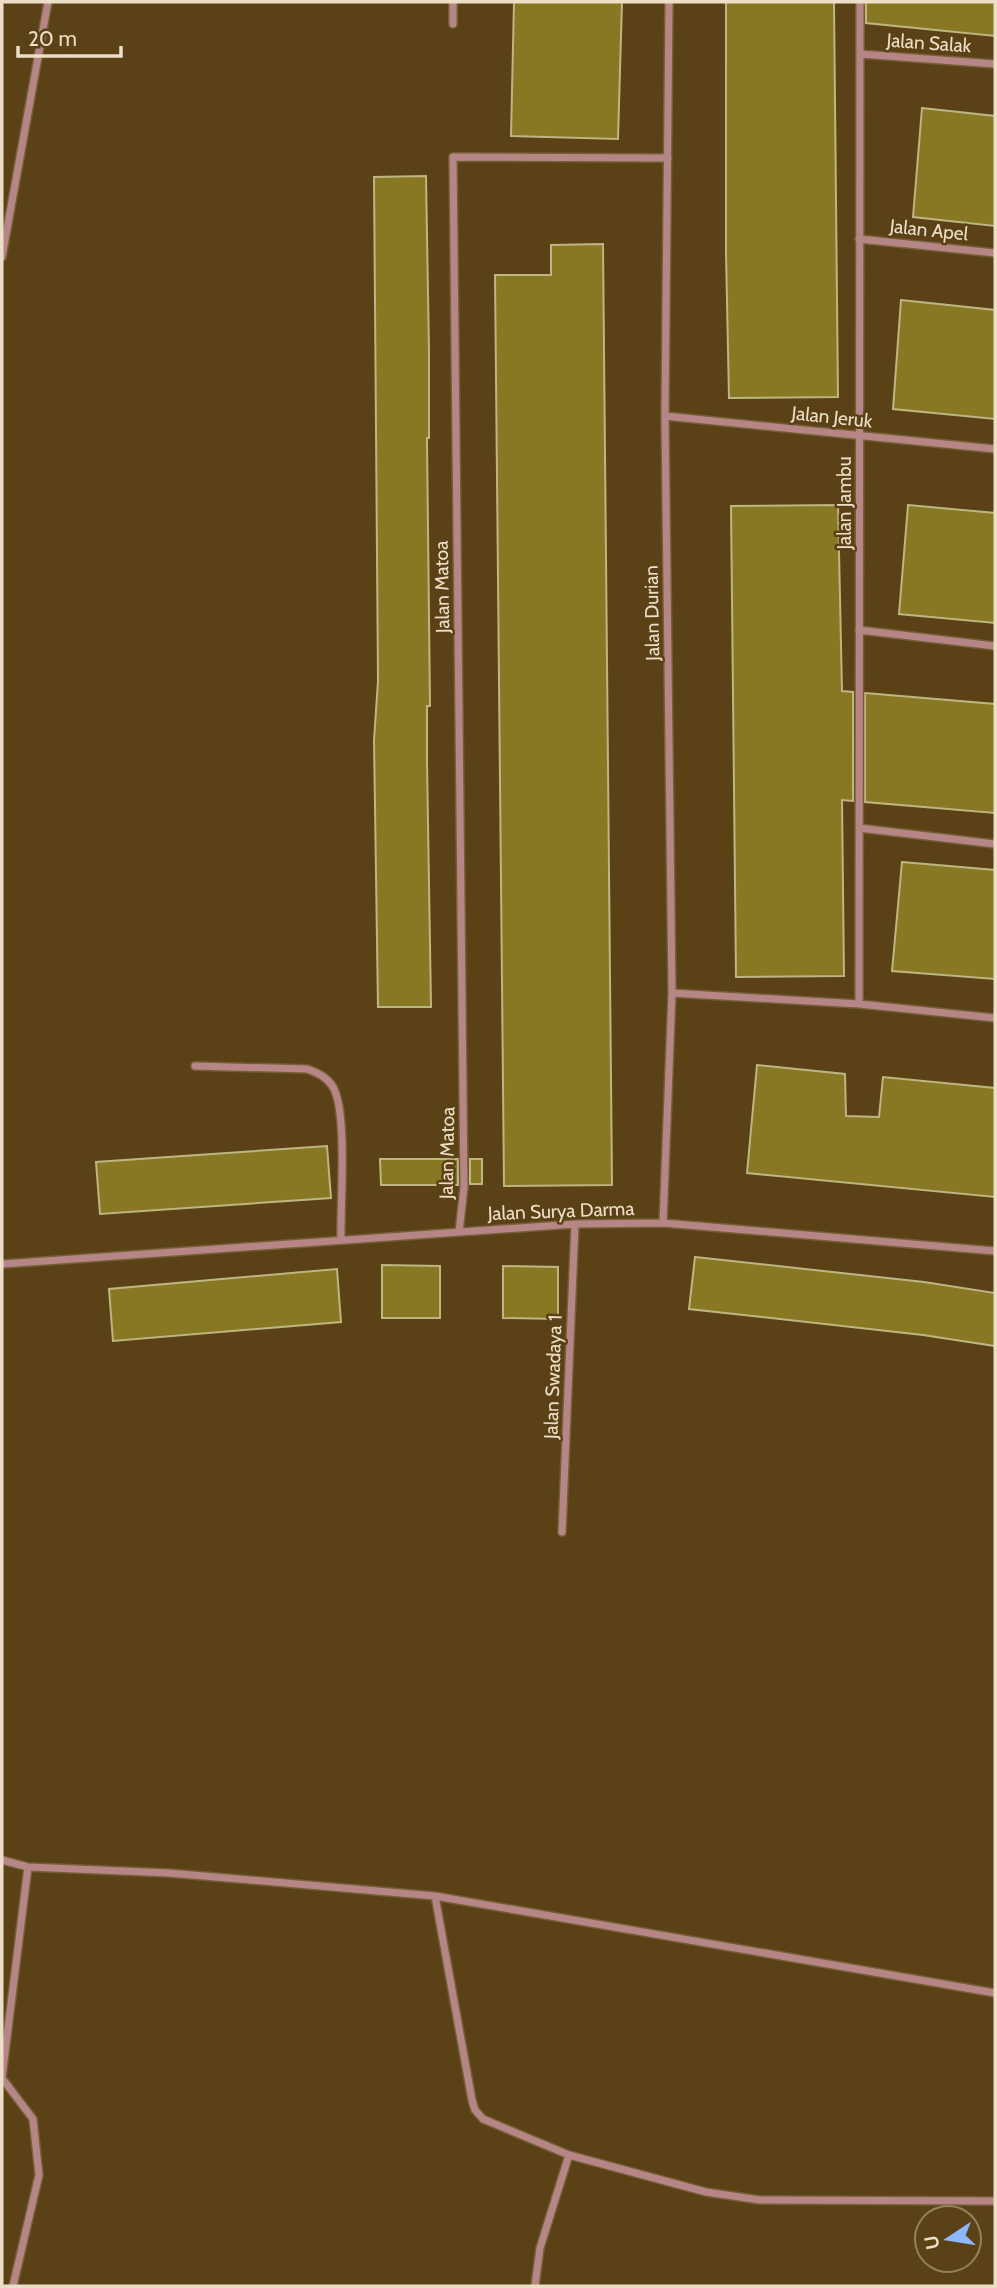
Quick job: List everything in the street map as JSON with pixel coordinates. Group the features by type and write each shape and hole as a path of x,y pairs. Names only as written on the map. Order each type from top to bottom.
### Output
{"street":[{"path":"2,257 48,2"},
{"path":"453,2 453,24"},
{"name":"Jalan Durian","path":"663,1223 672,993 665,416 669,2"},
{"name":"Jalan Jambu","path":"859,1004 860,2"},
{"name":"Jalan Salak","path":"860,54 995,64"},
{"name":"Jalan Matoa","path":"458,1231 464,1187 453,157 668,158"},
{"name":"Jalan Apel","path":"859,239 995,253"},
{"name":"Jalan Jeruk","path":"665,416 995,449"},
{"path":"859,629 995,646"},
{"path":"859,828 995,844"},
{"path":"672,993 859,1004 995,1018"},
{"path":"195,1066 307,1069 323,1075 333,1087 341,1114 341,1240"},
{"name":"Jalan Surya Darma","path":"2,1264 575,1224 663,1223 995,1251"},
{"name":"Jalan Swadaya 1","path":"562,1532 575,1224"},
{"path":"2,1860 28,1867 169,1873 435,1896 995,1993"},
{"path":"13,2286 39,2175 33,2119 2,2078 28,1867"},
{"path":"435,1896 475,2110 483,2119 569,2155 706,2192 760,2200 995,2201"},
{"path":"535,2286 540,2248 569,2155"}],"building":[{"path":"514,2 622,2 618,139 511,136"},
{"path":"726,2 834,2 838,397 729,398"},
{"path":"866,2 995,2 995,36 866,23"},
{"path":"922,108 995,116 995,226 913,217"},
{"path":"426,176 430,706 427,706 427,761 431,1007 378,1007 374,740 378,681 374,177"},
{"path":"603,244 612,1185 504,1186 495,275 551,275 551,245"},
{"path":"901,300 995,310 995,419 893,409"},
{"path":"838,505 842,691 853,692 853,801 842,800 844,976 736,977 731,506"},
{"path":"908,505 995,513 995,623 899,614"},
{"path":"865,693 995,704 995,813 865,802"},
{"path":"902,862 995,870 995,979 892,971"},
{"path":"757,1065 845,1074 846,1116 879,1117 883,1077 995,1088 995,1197 747,1173"},
{"path":"327,1146 331,1198 100,1214 96,1162"},
{"path":"380,1159 458,1159 458,1185 381,1185"},
{"path":"470,1159 482,1159 482,1184 470,1184"},
{"path":"695,1257 924,1282 995,1293 995,1346 923,1335 689,1309"},
{"path":"382,1265 440,1266 440,1318 382,1318"},
{"path":"503,1266 558,1267 558,1319 503,1318"},
{"path":"337,1269 341,1322 113,1341 109,1289"}]}
